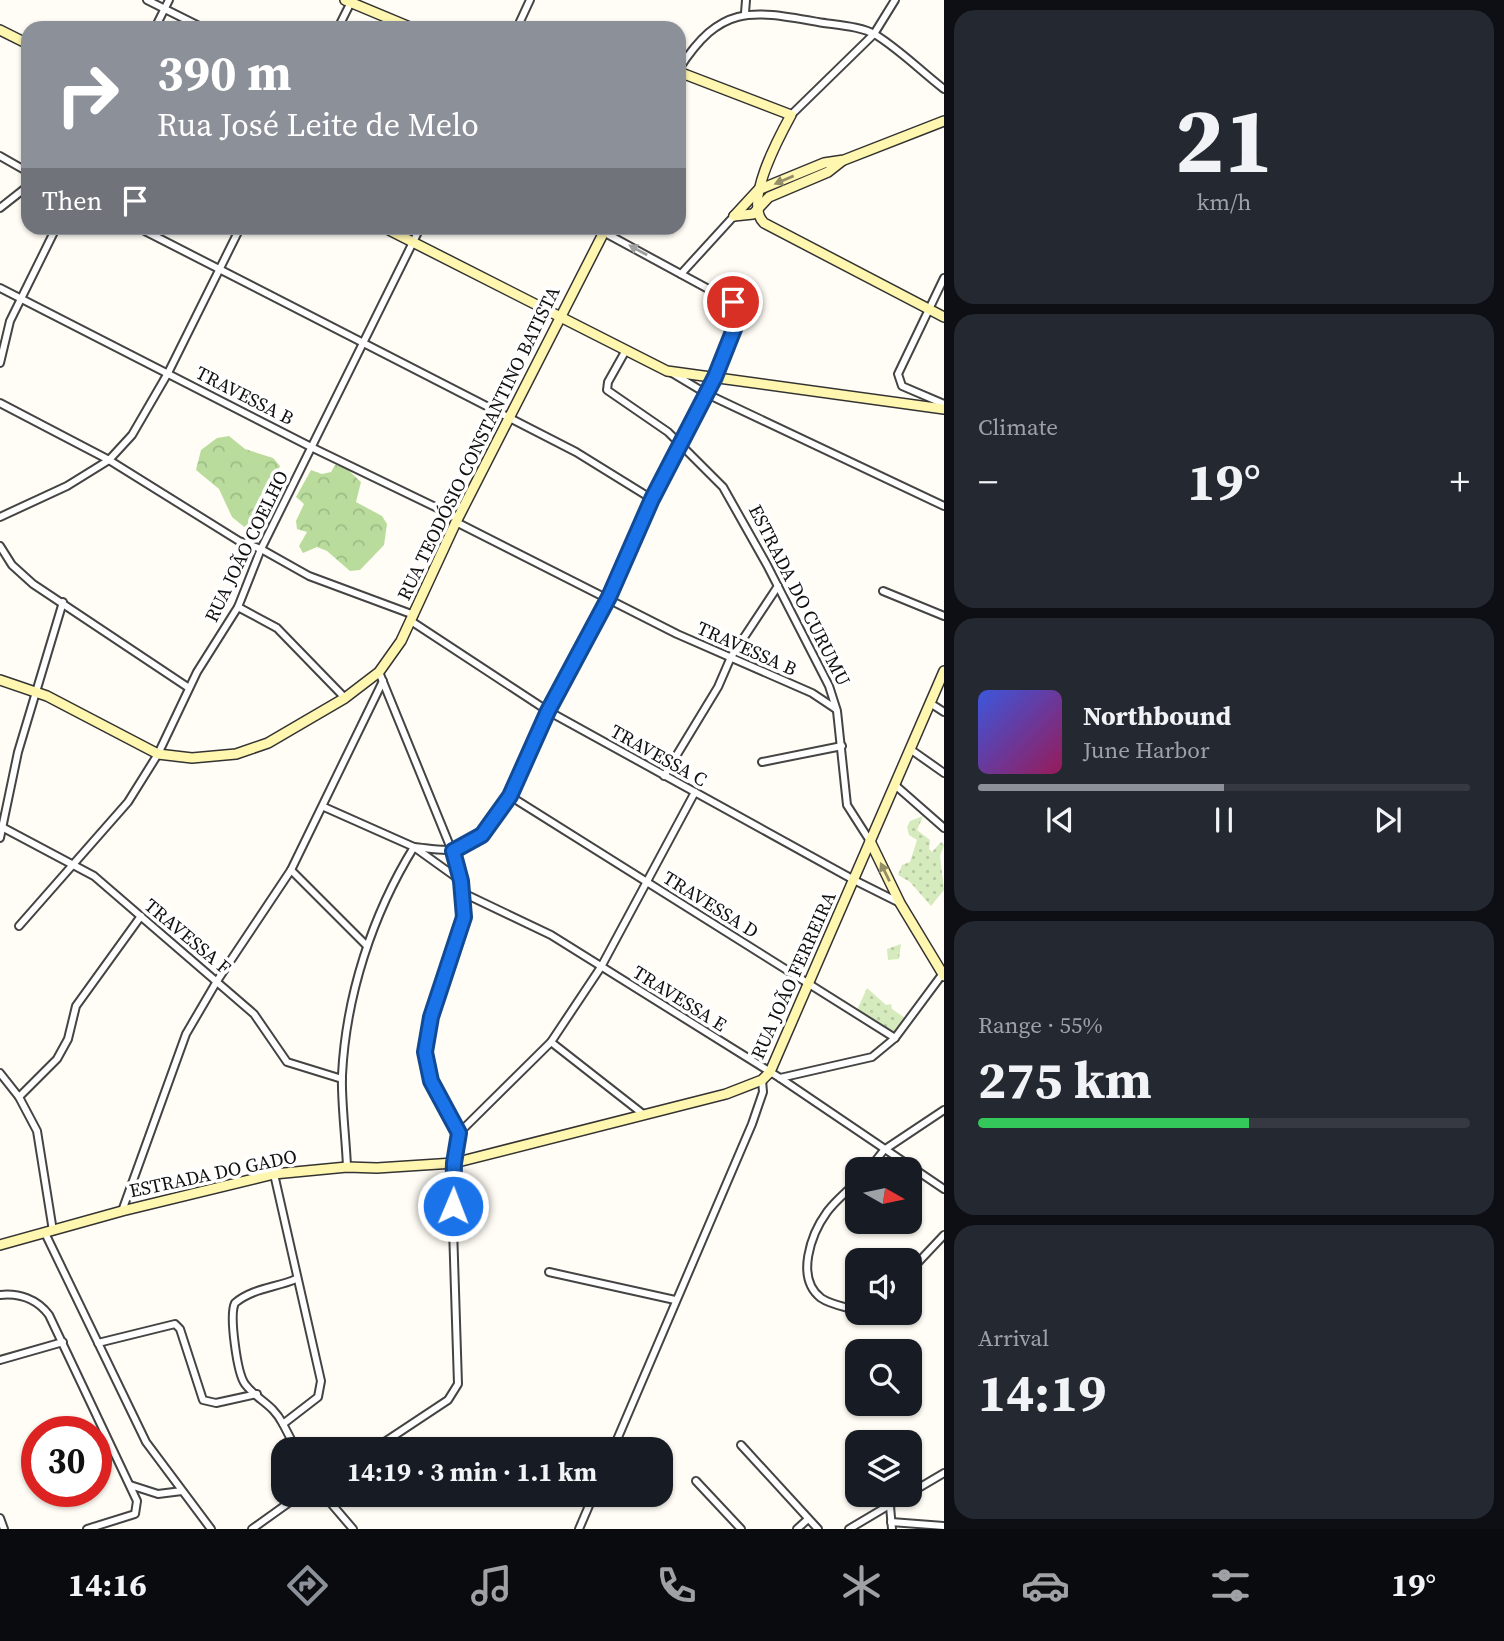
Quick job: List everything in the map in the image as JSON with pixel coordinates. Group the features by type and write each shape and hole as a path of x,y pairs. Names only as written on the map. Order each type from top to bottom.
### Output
{"street":[{"path":"147,0 189,21"},
{"path":"158,21 169,0"},
{"path":"520,21 528,0"},
{"path":"745,13 746,0"},
{"path":"681,274 758,191 791,115 874,34 895,0"},
{"path":"341,21 349,1 396,21"},
{"path":"686,63 698,42 709,33 745,13 773,14 874,34 944,89"},
{"path":"0,30 21,40"},
{"path":"686,75 791,115"},
{"path":"758,191 824,163 844,160 944,121"},
{"path":"0,156 21,168"},
{"path":"734,216 757,211 769,197 828,172 844,160"},
{"path":"758,191 757,211 764,223 778,233 944,317"},
{"path":"0,208 21,192"},
{"path":"0,363 10,321 52,235"},
{"path":"153,235 508,417 608,470 652,499"},
{"path":"0,517 67,486 109,460 132,435 168,373 236,235"},
{"path":"400,235 707,394 944,506"},
{"name":"RUA JOÃO COELHO","path":"19,926 128,802 158,754 190,688 238,607 261,549 416,235"},
{"name":"RUA TEODÓSIO CONSTANTINO BATISTA","path":"122,1211 179,1052 218,981 291,870 324,807 381,676 401,641 457,520 599,235"},
{"path":"414,847 453,851 482,835 510,796 548,711 609,597 652,499 707,394 740,314 733,302 613,235"},
{"path":"944,278 898,374 902,386 944,406"},
{"name":"TRAVESSA B","path":"0,288 677,634 811,693 837,710"},
{"name":"ESTRADA DO CURUMU","path":"626,350 608,382 609,393 682,443 723,487 734,505 821,670 837,710 842,746 842,781 847,805 870,841 900,903 943,974"},
{"path":"667,371 944,406"},
{"name":"TRAVESSA C","path":"0,403 109,460 222,531 309,576 412,618 548,711 900,903"},
{"path":"0,546 23,576 190,688"},
{"path":"664,776 718,687 731,657 778,586"},
{"path":"883,591 944,616"},
{"path":"0,838 18,751 63,602"},
{"path":"238,607 278,628 345,698"},
{"name":"RUA JOÃO FERREIRA","path":"618,1437 752,1124 763,1092 762,1080 770,1072 944,671"},
{"path":"0,680 36,691 158,754 192,758 244,752 292,731 381,676 453,851 461,881 464,917 431,1017 425,1052 431,1081 459,1133"},
{"path":"930,703 944,712"},
{"path":"762,762 842,746"},
{"path":"911,749 944,774"},
{"path":"895,785 944,828"},
{"path":"392,1437 448,1400 458,1384 453,1228 454,1163 459,1133 551,1042 601,967 695,792"},
{"name":"TRAVESSA D","path":"510,796 895,1038"},
{"path":"324,807 414,847 461,881"},
{"name":"TRAVESSA F","path":"2,827 94,876 254,1014 287,1062 342,1079"},
{"path":"347,1167 342,1079 348,1023 366,945 414,847"},
{"path":"291,870 366,945"},
{"name":"TRAVESSA E","path":"463,893 540,929 780,1078 944,1189"},
{"path":"19,1097 57,1059 68,1038 76,1006 141,916"},
{"path":"780,1078 862,1062 895,1038 943,974"},
{"path":"551,1042 643,1114"},
{"path":"0,1073 33,1121 40,1143 49,1232 98,1343 146,1442 211,1529"},
{"name":"ESTRADA DO GADO","path":"0,1245 122,1211 274,1174 347,1167 377,1168 454,1163 726,1094 762,1080"},
{"path":"878,1157 884,1150 944,1110"},
{"path":"274,1174 296,1279 320,1373 321,1388 313,1402 283,1424"},
{"path":"845,1194 826,1214 809,1253 807,1269 812,1287 822,1298 845,1306"},
{"path":"922,1258 944,1235"},
{"path":"549,1272 675,1300"},
{"path":"290,1437 273,1407 242,1380 231,1316 233,1305 253,1291 296,1279"},
{"path":"0,1295 22,1296 38,1304 49,1315 138,1506 135,1514 87,1529"},
{"path":"98,1343 175,1325 180,1329 203,1400 216,1403 257,1394"},
{"path":"0,1360 63,1342"},
{"path":"741,1445 818,1529"},
{"path":"922,1486 944,1473"},
{"path":"696,1481 741,1529"},
{"path":"130,1485 158,1494 182,1491"},
{"path":"252,1529 283,1507"},
{"path":"334,1507 353,1529"},
{"path":"579,1529 588,1507"},
{"path":"849,1529 888,1507"},
{"path":"890,1507 891,1525 944,1526"},
{"path":"0,1518 4,1529"},
{"path":"797,1529 808,1519"}],"green space":[{"path":"229,436 245,449 273,458 280,466 255,522 248,530 232,517 219,489 196,470 201,450 217,438"},
{"path":"335,465 345,467 361,482 356,502 382,516 387,524 384,545 360,570 350,571 327,551 317,547 303,553 299,546 307,532 297,529 296,521 304,504 296,497 311,470 322,474 331,472"},
{"path":"923,816 917,830 930,840 929,849 932,852 941,842 944,845 940,856 944,890 931,906 910,882 898,875 902,865 910,862 917,840 909,835 907,827 910,821"},
{"path":"901,944 899,959 888,960 887,949"},
{"path":"867,988 886,1005 891,1004 892,1009 905,1018 894,1034 868,1016 859,1014 858,1008"}],"route":[{"path":"453,1206 454,1163 459,1133 425,1065 431,1017 464,917 461,881 453,851 482,835 506,804 548,711 609,597 652,499 715,377 740,314 739,307 733,302"}]}
